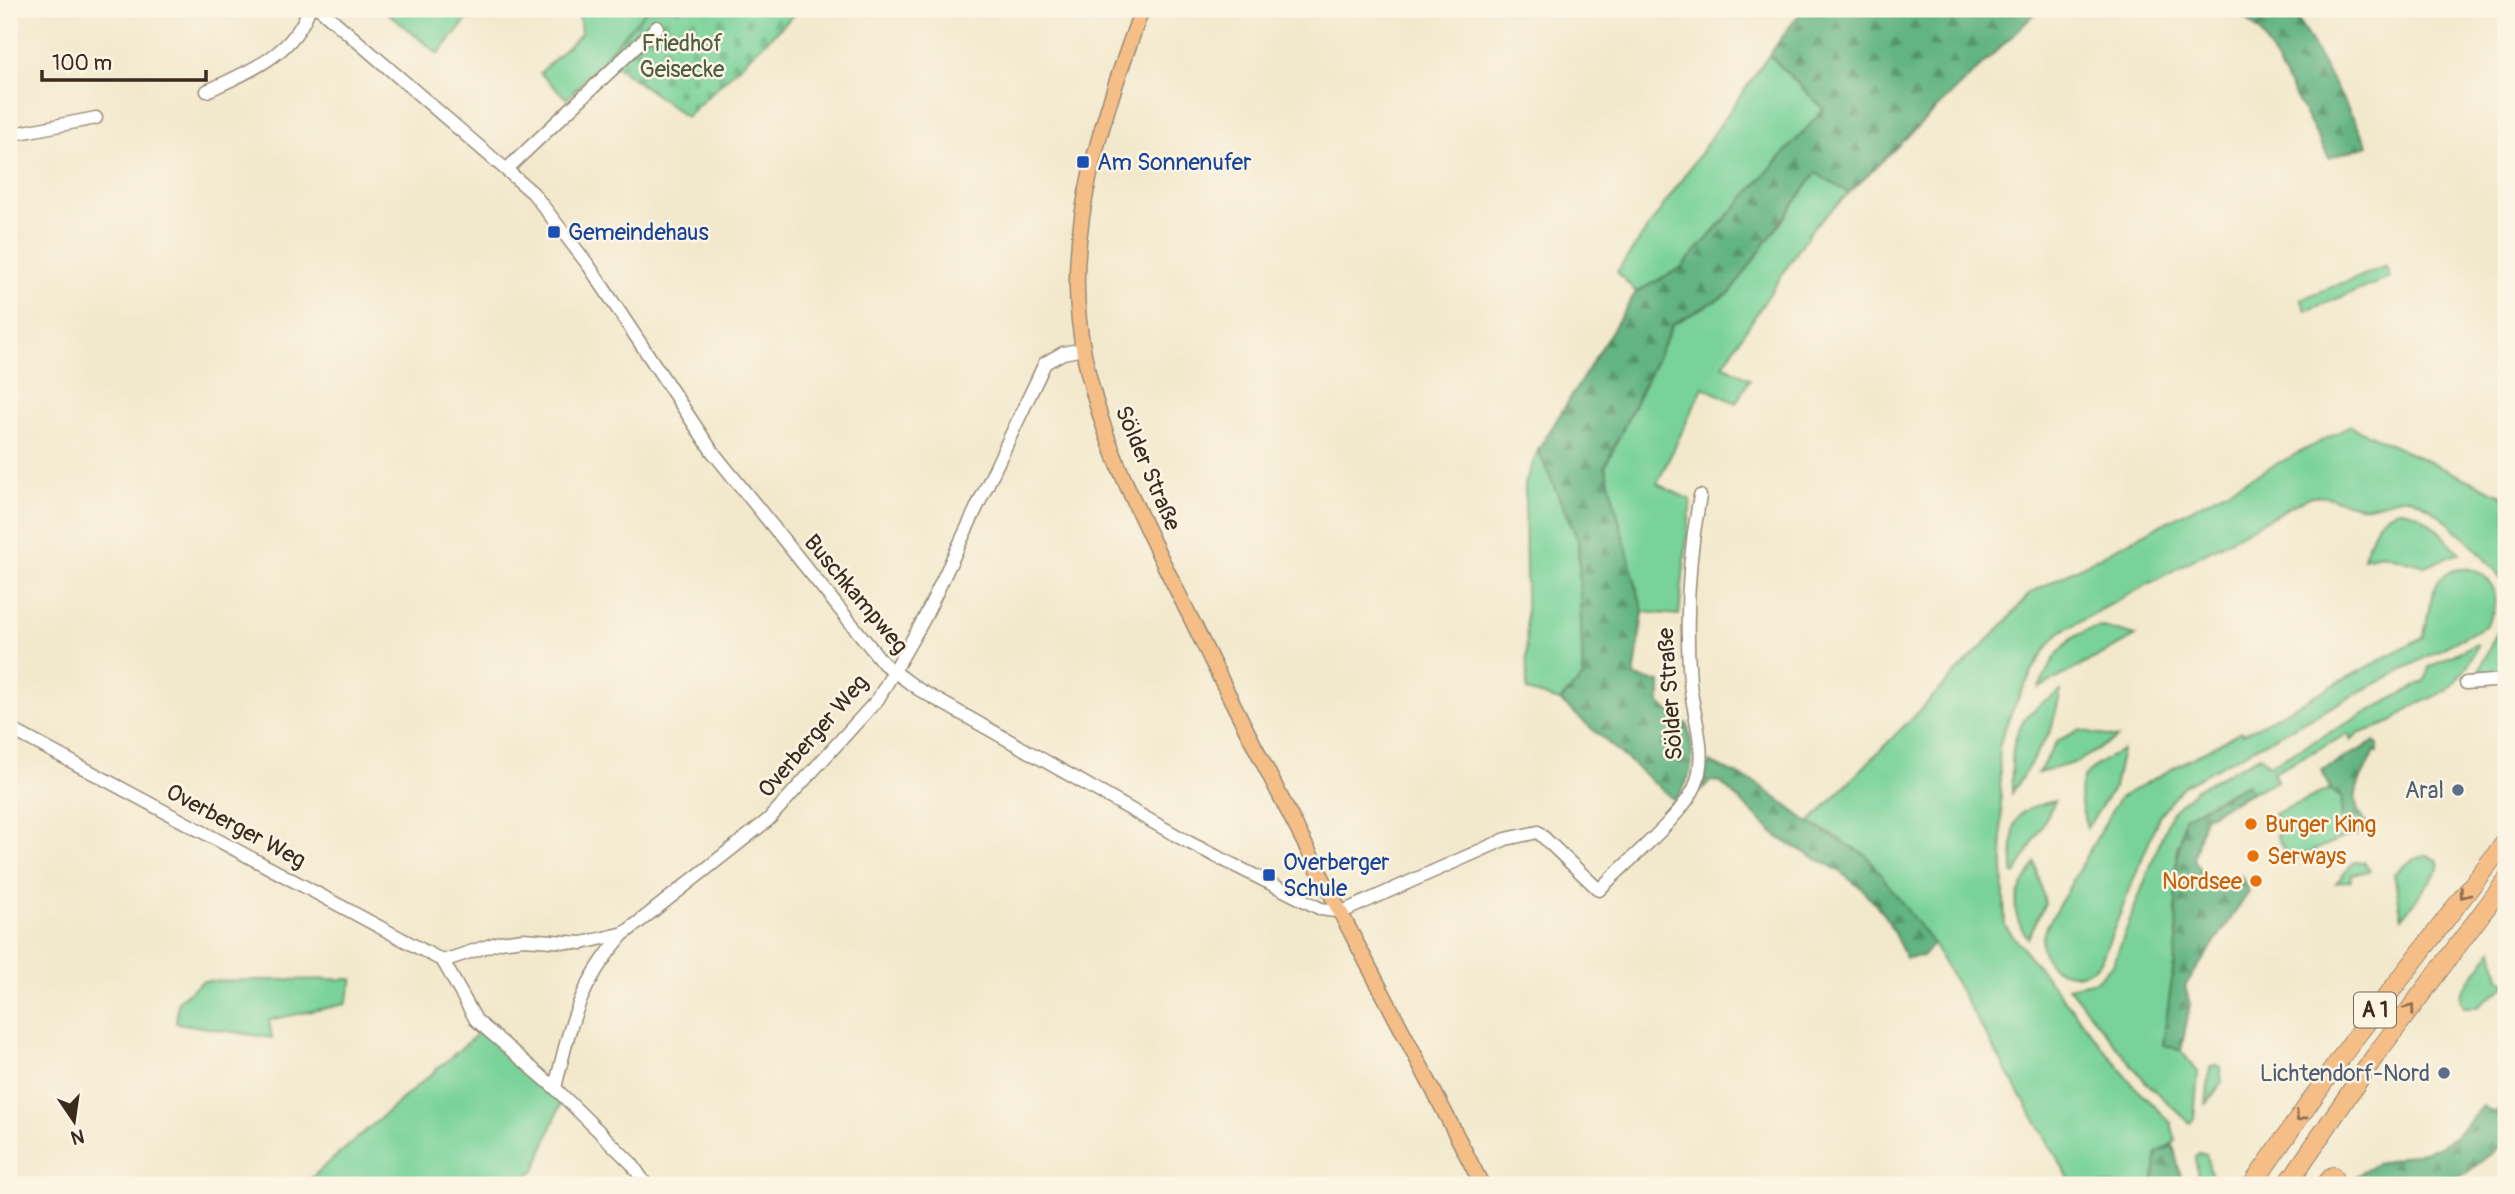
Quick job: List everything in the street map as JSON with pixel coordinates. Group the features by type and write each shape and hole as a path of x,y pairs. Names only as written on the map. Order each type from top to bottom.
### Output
{"highway":[{"name":"A 1","path":"2252,1185 2354,1039 2506,841"},
{"name":"A 1","path":"2287,1185 2375,1056 2506,881"}],"main road":[{"name":"Sölder Straße","path":"1142,9 1096,148 1079,242 1079,317 1083,349 1105,431 1129,491 1229,695 1482,1185"}],"street":[{"path":"207,91 292,43 303,26 309,9"},
{"name":"Buschkampweg","path":"320,9 508,168 561,225 712,451 893,671 918,689 1188,842 1311,905 1330,912 1342,912"},
{"path":"2504,9 2506,14"},
{"path":"508,168 657,27"},
{"path":"9,135 96,118"},
{"name":"Overberger Weg","path":"555,1088 572,1019 585,985 601,960 625,933 768,820 878,699 924,619 1045,363 1063,353 1083,349"},
{"name":"Sölder Straße","path":"1342,912 1506,839 1538,832 1599,890 1677,812 1696,785 1701,758 1690,686 1687,619 1689,551 1700,496"},
{"path":"2466,683 2506,680"},
{"name":"Overberger Weg","path":"9,729 443,961 500,942 523,939 582,943 625,933"},
{"path":"443,961 476,1020 555,1088 632,1164 646,1185"}],"green space":[{"path":"383,9 476,9 438,54"},
{"path":"579,9 648,9 567,99 540,73 581,34"},
{"name":"Friedhof Geisecke","path":"648,9 798,11 686,117 604,57"},
{"path":"1803,9 2040,9 1849,193 1816,173 1730,293 1673,324 1605,466 1643,612 1634,677 1660,682 1660,704 1688,725 1692,765 1687,782 1675,801 1560,701 1583,677 1578,540 1538,450 1636,292 1681,268 1824,109 1769,55"},
{"path":"2235,9 2298,9 2299,21 2368,145 2329,158 2260,32"},
{"path":"1769,55 1824,109 1681,268 1636,292 1617,272"},
{"path":"1817,172 1849,193 1812,229 1723,365 1750,379 1736,403 1703,387 1657,484 1691,500 1679,615 1643,612 1605,467 1673,324 1730,293"},
{"path":"2386,266 2390,278 2306,311 2301,299"},
{"path":"2350,426 2506,497 2506,589 2491,566 2463,536 2433,510 2419,502 2402,498 2361,506 2328,497 2308,497 2060,632 2033,670 2002,736 1999,748 2005,926 2133,1085 2171,1123 2176,1141 2157,1153 2153,1185 2073,1185 1933,944 1840,839 1809,823 2005,623 2030,593"},
{"path":"1538,450 1578,540 1583,677 1560,701 1527,691 1525,484"},
{"path":"2399,510 2417,514 2425,519 2460,553 2425,566 2382,554 2364,558 2379,522"},
{"path":"2470,569 2486,578 2494,593 2494,609 2485,626 2184,785 2160,814 2101,961 2080,973 2058,970 2050,963 2044,954 2042,943 2045,930 2119,798 2241,731 2243,734 2423,637 2430,602 2439,582 2446,574"},
{"path":"2506,613 2506,673 2500,677 2477,675"},
{"path":"2103,627 2136,636 2039,688 2049,667 2071,640 2091,629"},
{"path":"2475,644 2478,645 2465,670 2447,691 2413,706 2392,722 2358,734 2351,741 2348,734 2273,772 2277,781 2252,792 2247,784 2221,797 2177,846 2177,943 2163,1044 2181,1051 2198,1072 2194,1118 2190,1123 2145,1081 2068,987 2096,981 2113,964 2171,813 2196,789 2260,756 2270,765 2425,681 2429,667"},
{"path":"2061,691 2051,730 2012,793 2012,759 2017,733 2032,711"},
{"path":"2079,730 2117,738 2077,762 2038,773 2057,741"},
{"path":"2374,742 2378,745 2378,752 2375,751 2357,789 2357,807 2368,826 2363,835 2341,819 2342,798 2330,789 2322,770"},
{"path":"2122,750 2114,787 2087,828 2081,799 2083,780 2096,765"},
{"path":"1709,762 1758,784 1809,823 1866,855 1933,944 1923,956 1906,958 1885,915 1862,889 1838,870 1780,839 1720,782 1711,781 1701,790"},
{"path":"2247,784 2252,792 2204,817 2194,859 2210,890 2241,876 2249,892 2185,986 2190,1005 2181,1051 2163,1044 2177,943 2175,874 2184,817"},
{"path":"2330,789 2342,798 2341,819 2360,834 2340,839 2290,861 2276,835 2283,831 2274,814"},
{"path":"2055,801 2014,874 2013,835 2017,818 2027,809"},
{"path":"2427,855 2438,861 2439,869 2402,918 2394,874 2410,861"},
{"path":"2354,862 2364,862 2370,871 2351,874 2351,880 2336,883"},
{"path":"2035,863 2045,903 2028,938 2017,917 2016,900"},
{"path":"2493,949 2499,978 2506,982 2506,986 2477,1007 2465,1007 2460,999 2461,993"},
{"path":"353,979 346,1004 269,1020 272,1038 176,1023 178,1001 203,981"},
{"path":"482,1030 562,1100 535,1170 513,1185 303,1185"},
{"path":"2210,1067 2220,1067 2222,1082 2206,1105"},
{"path":"2506,1098 2506,1142 2465,1174 2439,1185 2342,1185 2376,1164 2437,1147 2456,1136 2483,1106 2495,1113"},
{"path":"2173,1145 2183,1185 2153,1185 2157,1153"},
{"path":"2199,1153 2206,1155 2214,1185 2200,1185 2195,1158"}],"place":[{"name":"Am Sonnenufer","path":"1083,162"},
{"name":"Gemeindehaus","path":"554,232"},
{"name":"Aral","path":"2458,790"},
{"name":"Burger King","path":"2251,824"},
{"name":"Serways","path":"2253,856"},
{"name":"Overberger Schule","path":"1269,875"},
{"name":"Nordsee","path":"2256,881"},
{"name":"Lichtendorf-Nord","path":"2444,1073"}]}
